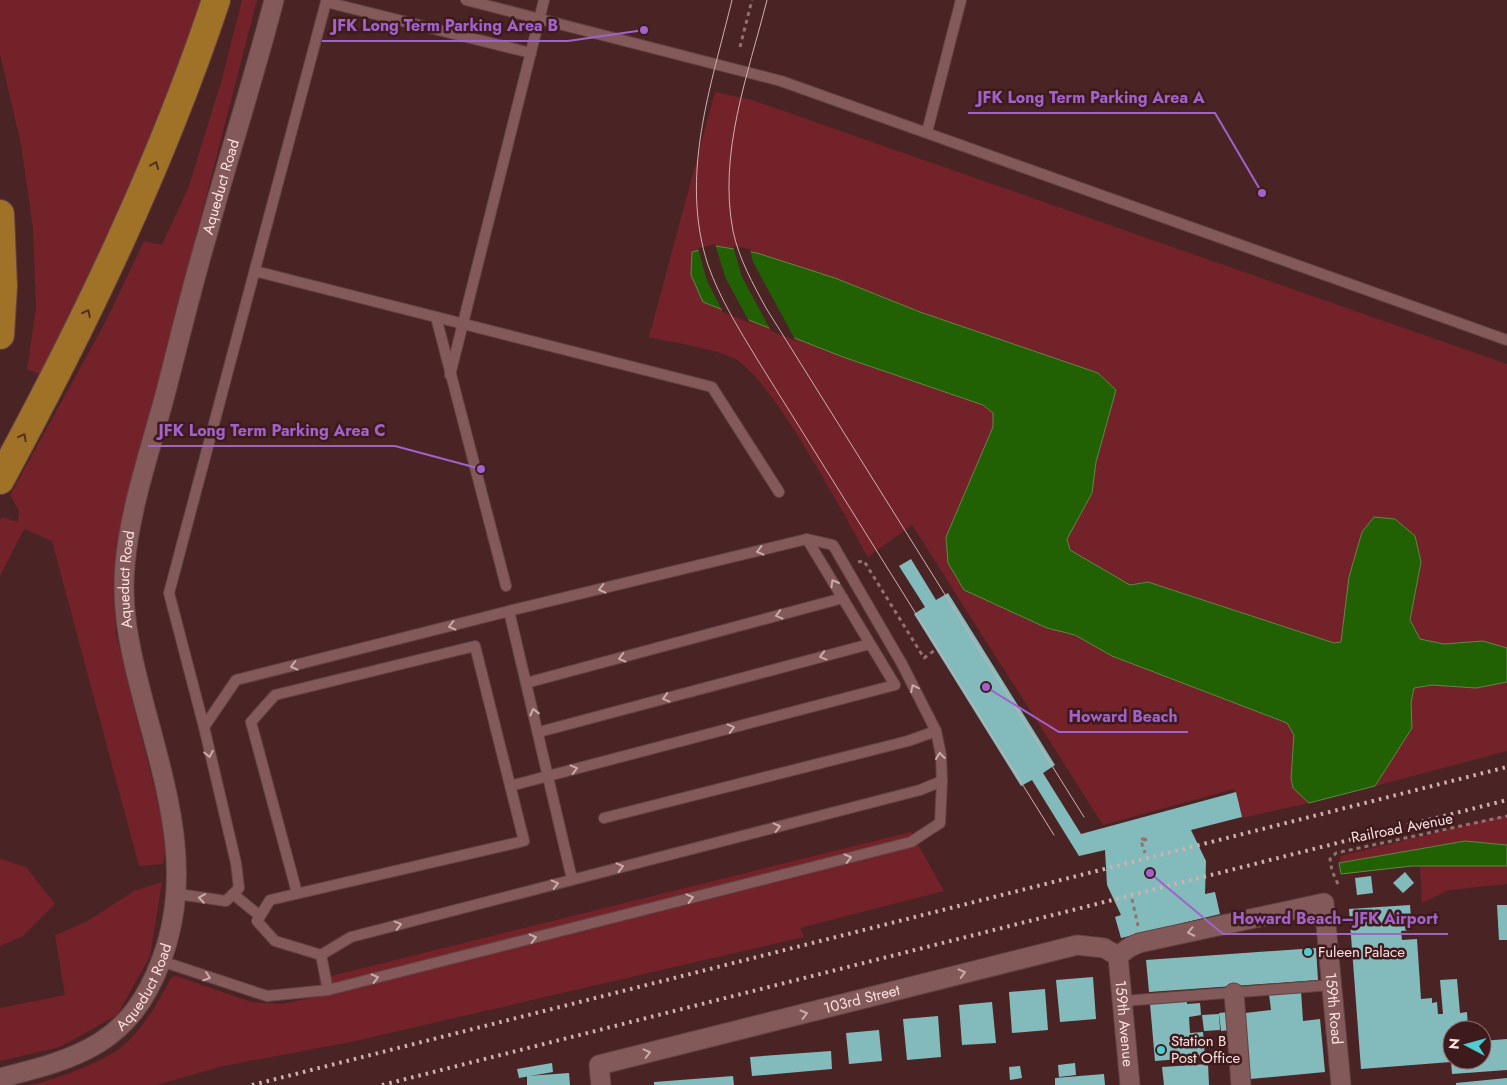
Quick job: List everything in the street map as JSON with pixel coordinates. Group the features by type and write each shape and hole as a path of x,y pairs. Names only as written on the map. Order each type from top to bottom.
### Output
{"highway":[{"path":"0,480 99,289 134,215 176,111 216,0"},
{"path":"0,214 3,286 0,334"}],"street":[{"name":"Aqueduct Road","path":"0,1078 71,1058 109,1038 137,1007 161,961 172,925 178,894 177,852 171,809 127,634 124,587 125,565 137,500 198,266 274,0"},
{"name":"159th Road","path":"1119,958 1130,947 1139,944 1324,903 1341,1085"},
{"name":"103rd Street","path":"601,1085 600,1065 1077,945 1104,948 1119,958"},
{"name":"159th Avenue","path":"1119,958 1130,1085"},
{"path":"1234,993 1241,1085"}],"lane":[{"path":"466,0 781,81 1507,340"},
{"path":"450,375 544,0"},
{"path":"927,132 961,0"},
{"path":"178,894 226,901 239,888 236,862 222,810 204,727 169,593 326,2 531,53"},
{"path":"255,271 712,387 779,492"},
{"path":"436,317 506,586"},
{"path":"161,961 267,996 328,990 911,842 940,823 942,781 936,731 902,664 832,545 807,539 509,611 236,680 204,727"},
{"path":"510,786 895,684 807,539"},
{"path":"526,683 842,598"},
{"path":"509,611 539,732 572,879"},
{"path":"539,732 870,644"},
{"path":"297,893 251,722 275,696 475,646 524,841 270,900 257,921 274,941 321,955 351,937 920,790 942,781"},
{"path":"604,818 899,743 936,731"},
{"path":"233,894 260,916"},
{"path":"321,955 328,990"},
{"path":"1123,1001 1332,985"}],"path":[{"path":"740,47 752,0"},
{"path":"846,566 864,561 924,658 936,650"},
{"name":"Railroad Avenue","path":"1338,884 1332,871 1330,859 1336,853 1507,816"},
{"path":"1140,839 1148,838 1141,841 1145,853"},
{"path":"1132,899 1138,929"}],"shaded area":[{"path":"0,0 204,0 109,248 41,375 27,369 36,308 33,229 21,144 0,54"},
{"path":"242,0 257,0 120,529 113,583 116,634 161,815 166,847 163,864 139,866 52,541 24,529 0,576 0,520 2,517 18,522 19,511 10,495 106,321 144,241 162,245 189,186 222,79"},
{"path":"715,92 752,100 1507,364 1507,648 1483,641 1444,644 1420,639 1410,620 1421,562 1415,536 1395,519 1349,577 1341,642 1334,643 1148,582 1130,585 1070,550 1067,539 1092,493 1096,462 1116,390 835,278 703,302 843,357 983,405 993,413 993,427 946,537 1047,628 1074,635 1112,656 1287,723 1294,735 1291,778 1293,788 1309,803 1242,818 1234,789 1103,825 912,525 868,557 805,447 785,416 747,368 731,357 722,354 649,337"},
{"path":"716,246 757,253 835,278 920,312 1098,373 1116,390 1096,462 1092,493 1067,539 1070,550 1130,585 1148,582 1334,643 1341,642 1349,577 1362,532 1374,517 1395,519 1415,536 1421,562 1410,620 1420,639 1444,644 1483,641 1507,648 1507,682 1476,688 1432,685 1414,688 1411,703 1412,728 1375,786 1309,803 1293,788 1291,778 1294,735 1287,723 1112,656 1075,635 1047,628 964,590 948,563 946,537 993,427 993,413 983,405 843,357 703,302 691,275 692,252"},
{"path":"1507,682 1507,751 1375,786 1412,728 1411,703 1414,688 1432,685 1476,688"},
{"path":"1507,815 1507,845 1465,841 1339,863 1341,856"},
{"path":"911,832 944,891 800,928 804,937 351,1042 223,1066 157,1085 31,1085 83,1068 113,1053 139,1029 154,1009 171,978 176,976 251,1002 283,1004 323,995 319,979"},
{"path":"1465,841 1507,845 1507,866 1412,866 1341,874 1339,863"},
{"path":"0,859 26,867 55,904 23,936 0,946"},
{"path":"1420,866 1507,866 1507,884 1449,890 1422,903"},
{"path":"162,882 150,956 117,1015 60,1047 0,1061 0,1008 65,995 55,935 86,922 134,891"}],"pier":[{"path":"715,244 726,279 750,323 723,312 707,281 698,248"},
{"path":"733,246 750,249 753,262 796,341 771,331 742,277"}],"building":[{"path":"911,559 936,600 948,593 1055,765 1043,773 1081,834 1236,792 1242,817 1191,830 1206,861 1205,894 1215,892 1220,914 1121,938 1115,917 1121,915 1107,885 1105,850 1079,856 1032,780 1021,786 914,614 925,607 899,566"},
{"path":"1405,872 1414,883 1403,893 1393,883"},
{"path":"1371,876 1373,893 1357,895 1355,878"},
{"path":"1410,905 1412,930 1401,931 1402,940 1417,939 1421,999 1432,998 1432,1003 1437,1002 1438,1014 1443,1014 1440,980 1457,979 1460,1013 1467,1012 1467,1020 1442,1020 1442,1063 1361,1069 1349,909"},
{"path":"1497,905 1507,905 1507,940 1499,940"},
{"path":"1316,948 1318,980 1149,992 1146,960"},
{"path":"1093,977 1096,1019 1060,1022 1056,980"},
{"path":"1045,989 1048,1030 1012,1033 1009,992"},
{"path":"1301,991 1303,1021 1320,1019 1325,1072 1250,1079 1245,1013 1271,1010 1269,994"},
{"path":"1187,1001 1187,1004 1200,1003 1201,1015 1189,1017 1190,1033 1203,1032 1205,1057 1155,1061 1150,1004"},
{"path":"992,1002 996,1043 962,1045 959,1005"},
{"path":"1229,1012 1230,1030 1221,1031 1219,1013"},
{"path":"1219,1014 1220,1030 1204,1031 1202,1015"},
{"path":"938,1016 941,1057 907,1060 903,1019"},
{"path":"879,1030 882,1061 849,1064 846,1033"},
{"path":"1507,1039 1507,1070 1452,1074 1452,1070 1492,1070 1492,1040"},
{"path":"831,1051 832,1069 752,1076 750,1057"},
{"path":"552,1063 553,1072 519,1078 517,1069"},
{"path":"1075,1063 1076,1075 1059,1077 1058,1065"},
{"path":"1208,1064 1209,1085 1164,1085 1162,1067"},
{"path":"1020,1066 1022,1078 1010,1080 1009,1067"},
{"path":"569,1073 570,1085 527,1085 527,1076"},
{"path":"1104,1074 1105,1085 1055,1085 1055,1078"},
{"path":"733,1076 734,1085 654,1085 654,1082"},
{"path":"1507,1078 1507,1085 1456,1085 1456,1083"}],"tram line":[{"path":"732,0 715,66 701,132 697,165 700,232 713,278 730,314 757,359 1054,835"},
{"path":"767,0 737,114 729,173 729,202 733,231 743,261 766,308 1084,817"}],"railway":[{"path":"252,1085 1507,767"},
{"path":"382,1085 1507,800"}],"place":[{"name":"JFK Long Term Parking Area B","path":"644,30"},
{"name":"JFK Long Term Parking Area A","path":"1262,193"},
{"name":"JFK Long Term Parking Area C","path":"481,469"},
{"name":"Howard Beach","path":"986,687"},
{"name":"Howard Beach–JFK Airport","path":"1150,873"},
{"name":"Fuleen Palace","path":"1308,952"},
{"name":"Station B Post Office","path":"1161,1050"}]}
